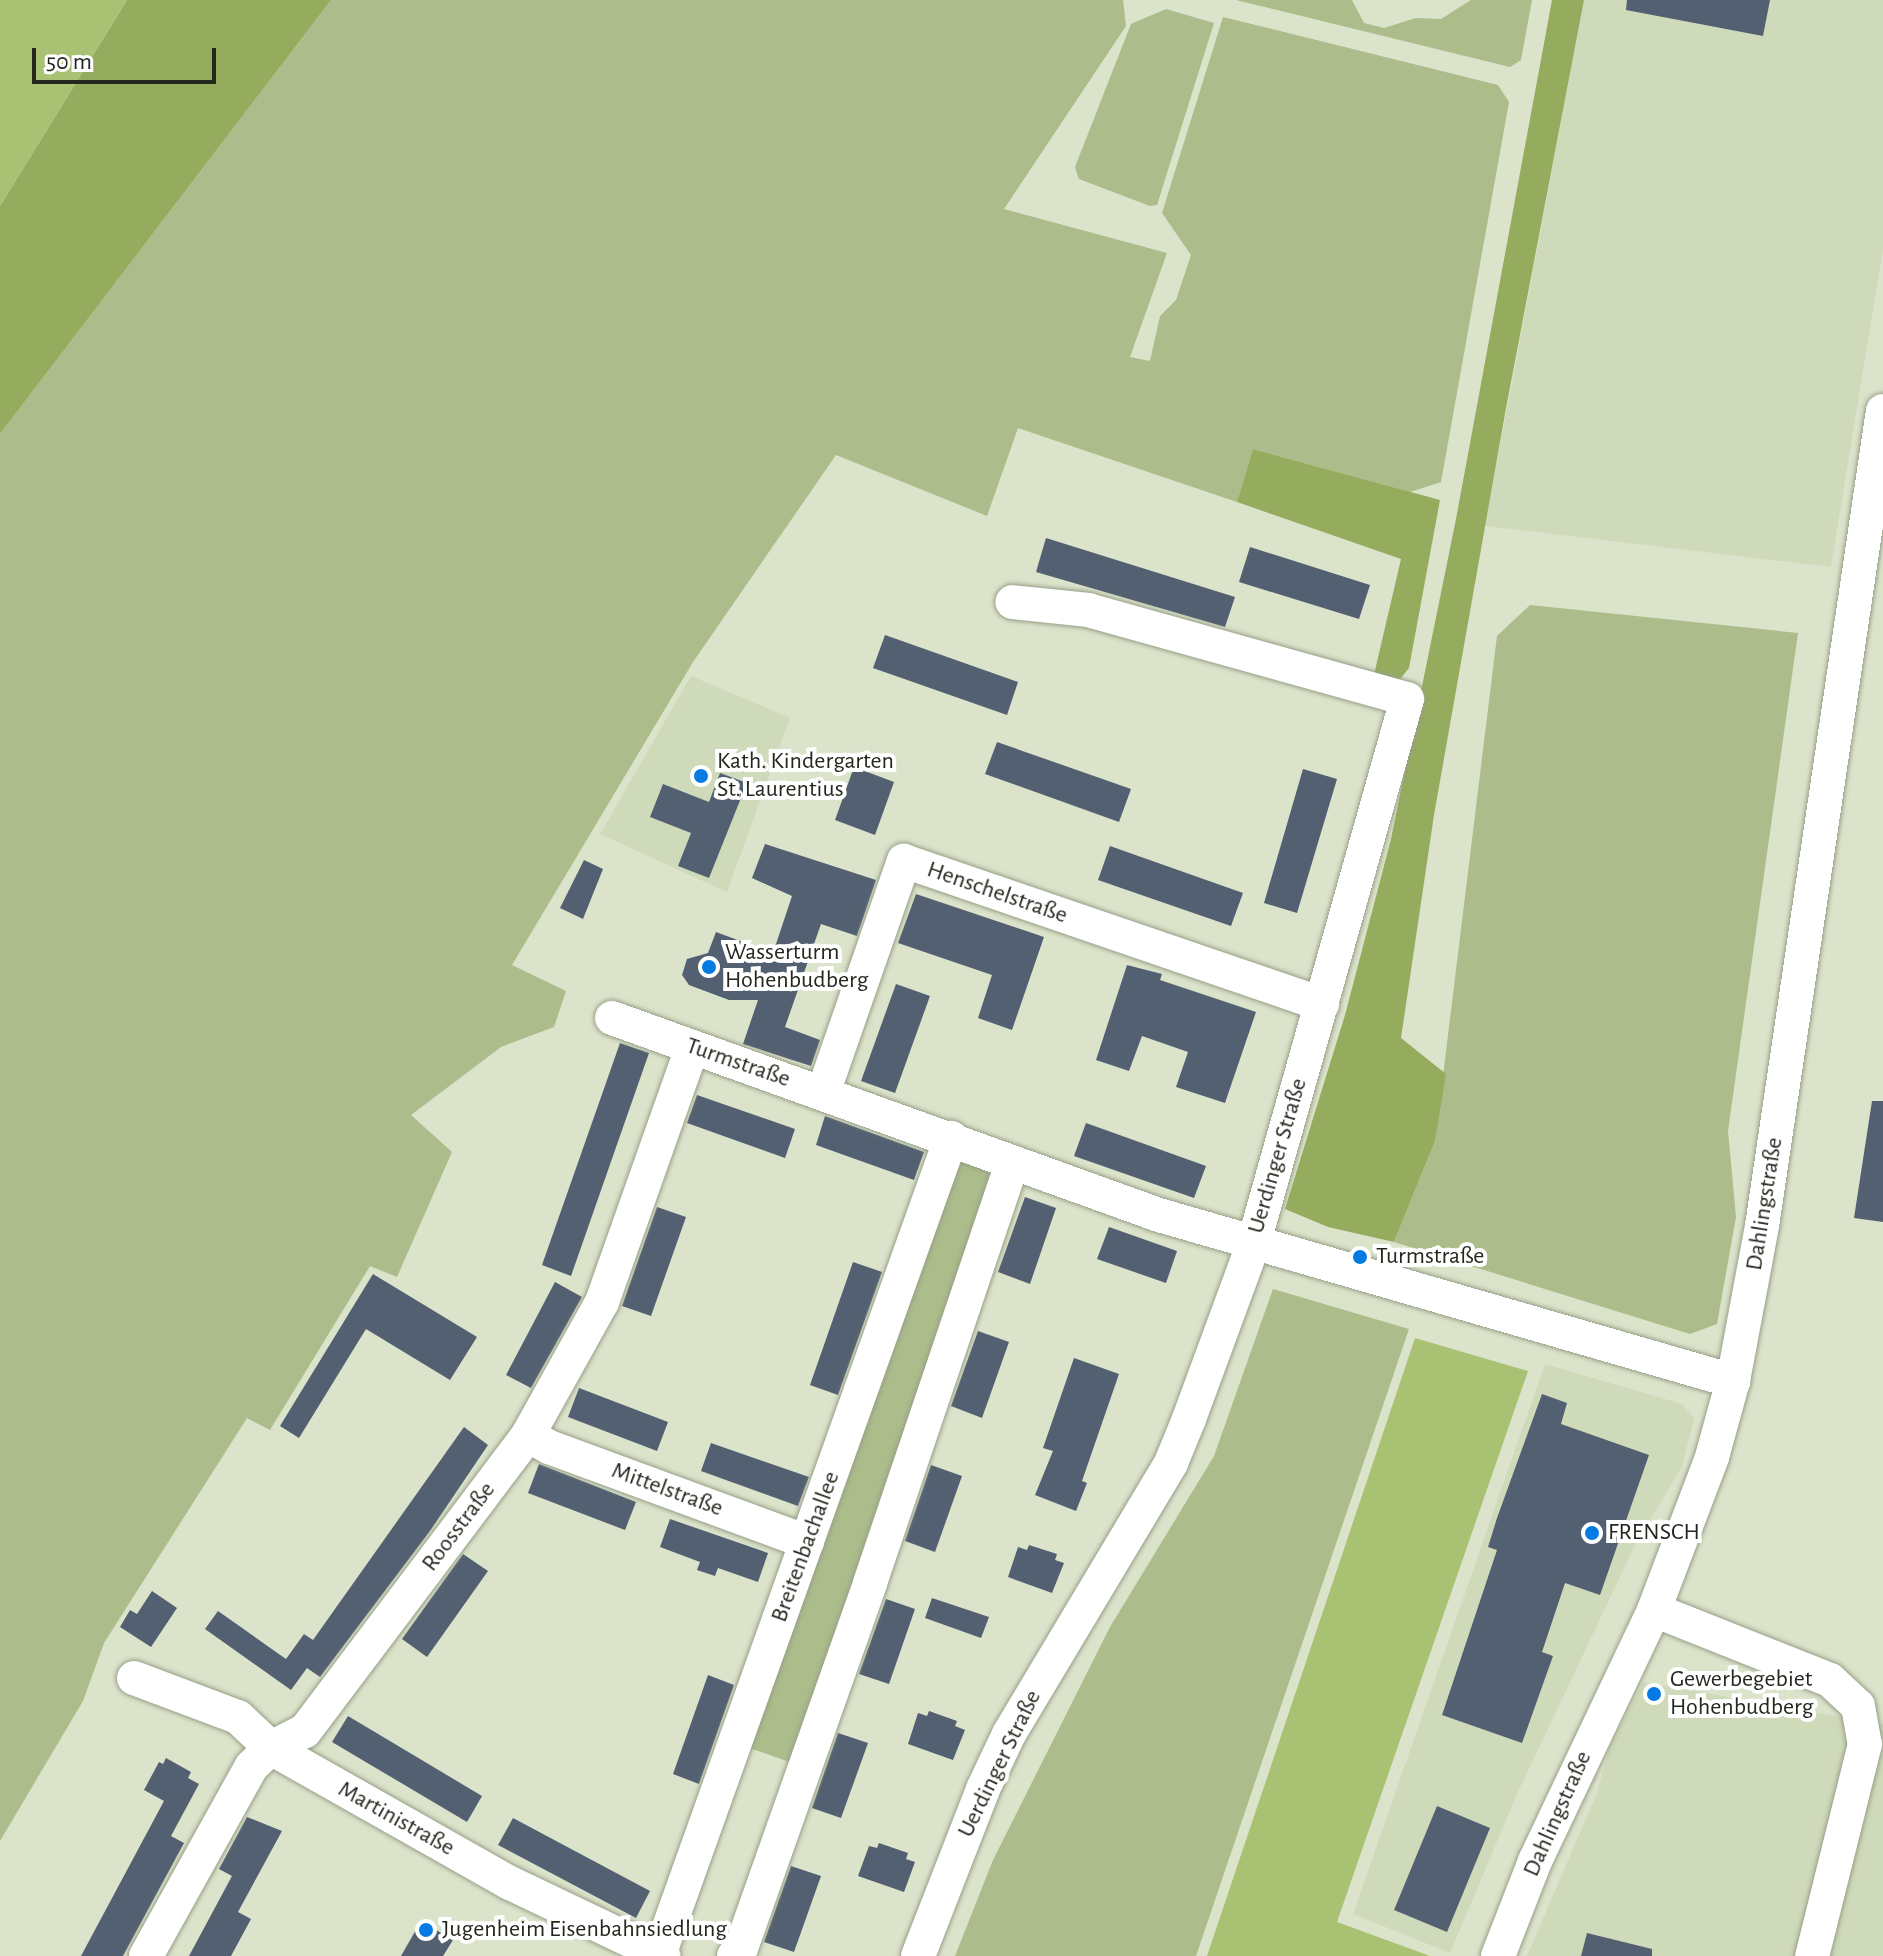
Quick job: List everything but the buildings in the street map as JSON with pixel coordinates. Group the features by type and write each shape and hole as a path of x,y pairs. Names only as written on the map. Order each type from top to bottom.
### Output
{"street":[{"name":"Dahlingstraße","path":"1498,1956 1535,1861 1654,1610 1712,1457 1733,1381 1762,1226 1883,411"},
{"name":"Uerdinger Straße","path":"918,1956 983,1789 1009,1734 1171,1463 1254,1242 1407,699 1089,610 1012,602"},
{"name":"Henschelstraße","path":"823,1093 904,861 1322,1004"},
{"name":"Turmstraße","path":"612,1018 1159,1215 1733,1381"},
{"name":"Roosstraße","path":"146,1956 251,1767 271,1748 305,1731 528,1435 602,1302 692,1048"},
{"name":"Breitenbachallee","path":"661,1955 951,1138"},
{"path":"746,1953 1012,1163"},
{"name":"Mittelstraße","path":"528,1435 549,1447 807,1542"},
{"path":"1654,1610 1830,1680 1858,1706 1865,1744 1812,1956"},
{"name":"Martinistraße","path":"134,1678 238,1717 271,1748 510,1883 661,1955"}],"shaded area":[{"path":"0,0 127,0 0,206"},
{"path":"127,0 331,0 0,434 0,206"},
{"path":"331,0 1123,0 1126,26 1004,209 1167,253 1130,357 1150,361 1160,316 1176,300 1191,255 1162,213 1223,17 1498,85 1509,102 1441,482 1410,492 1253,449 1237,502 1018,428 987,516 836,455 693,662 512,965 566,991 554,1027 501,1047 411,1115 452,1152 397,1277 370,1266 270,1430 247,1418 104,1643 83,1701 0,1841 0,434"},
{"path":"1236,0 1352,0 1364,23 1384,28 1416,18 1441,19 1471,0 1532,0 1521,60 1510,67"},
{"path":"1552,0 1584,0 1506,408 1434,815 1401,1038 1446,1074 1435,1141 1394,1242 1328,1227 1285,1209 1345,1015 1391,839 1456,519"},
{"path":"1584,0 1883,0 1883,248 1831,567 1485,526"},
{"path":"1166,9 1214,23 1157,205 1150,206 1079,179 1075,167 1131,24"},
{"path":"1253,449 1440,500 1409,668 1397,683 1373,679 1401,559 1237,502"},
{"path":"1530,605 1798,633 1728,1131 1736,1217 1717,1324 1690,1334 1394,1242 1435,1141 1497,636"},
{"name":"Kath. Kindergarten St. Laurentius","path":"691,676 790,718 727,892 600,834"},
{"path":"958,1156 1003,1173 795,1764 747,1747"},
{"path":"1273,1289 1409,1329 1196,1956 955,1956 993,1860 1110,1627 1214,1456"},
{"path":"1415,1338 1528,1371 1337,1922 1430,1956 1207,1956"},
{"path":"1545,1364 1682,1404 1694,1418 1682,1467 1635,1545 1517,1794 1450,1953 1353,1914"},
{"path":"1643,1682 1883,1724 1883,1956 1527,1956 1596,1795 1609,1750"}],"place":[{"name":"Kath. Kindergarten St. Laurentius","path":"701,776"},
{"name":"Wasserturm Hohenbudberg","path":"709,967"},
{"name":"Turmstraße","path":"1360,1257"},
{"name":"FRENSCH","path":"1592,1533"},
{"name":"Gewerbegebiet Hohenbudberg","path":"1654,1694"},
{"name":"Jugenheim Eisenbahnsiedlung","path":"426,1930"}]}
